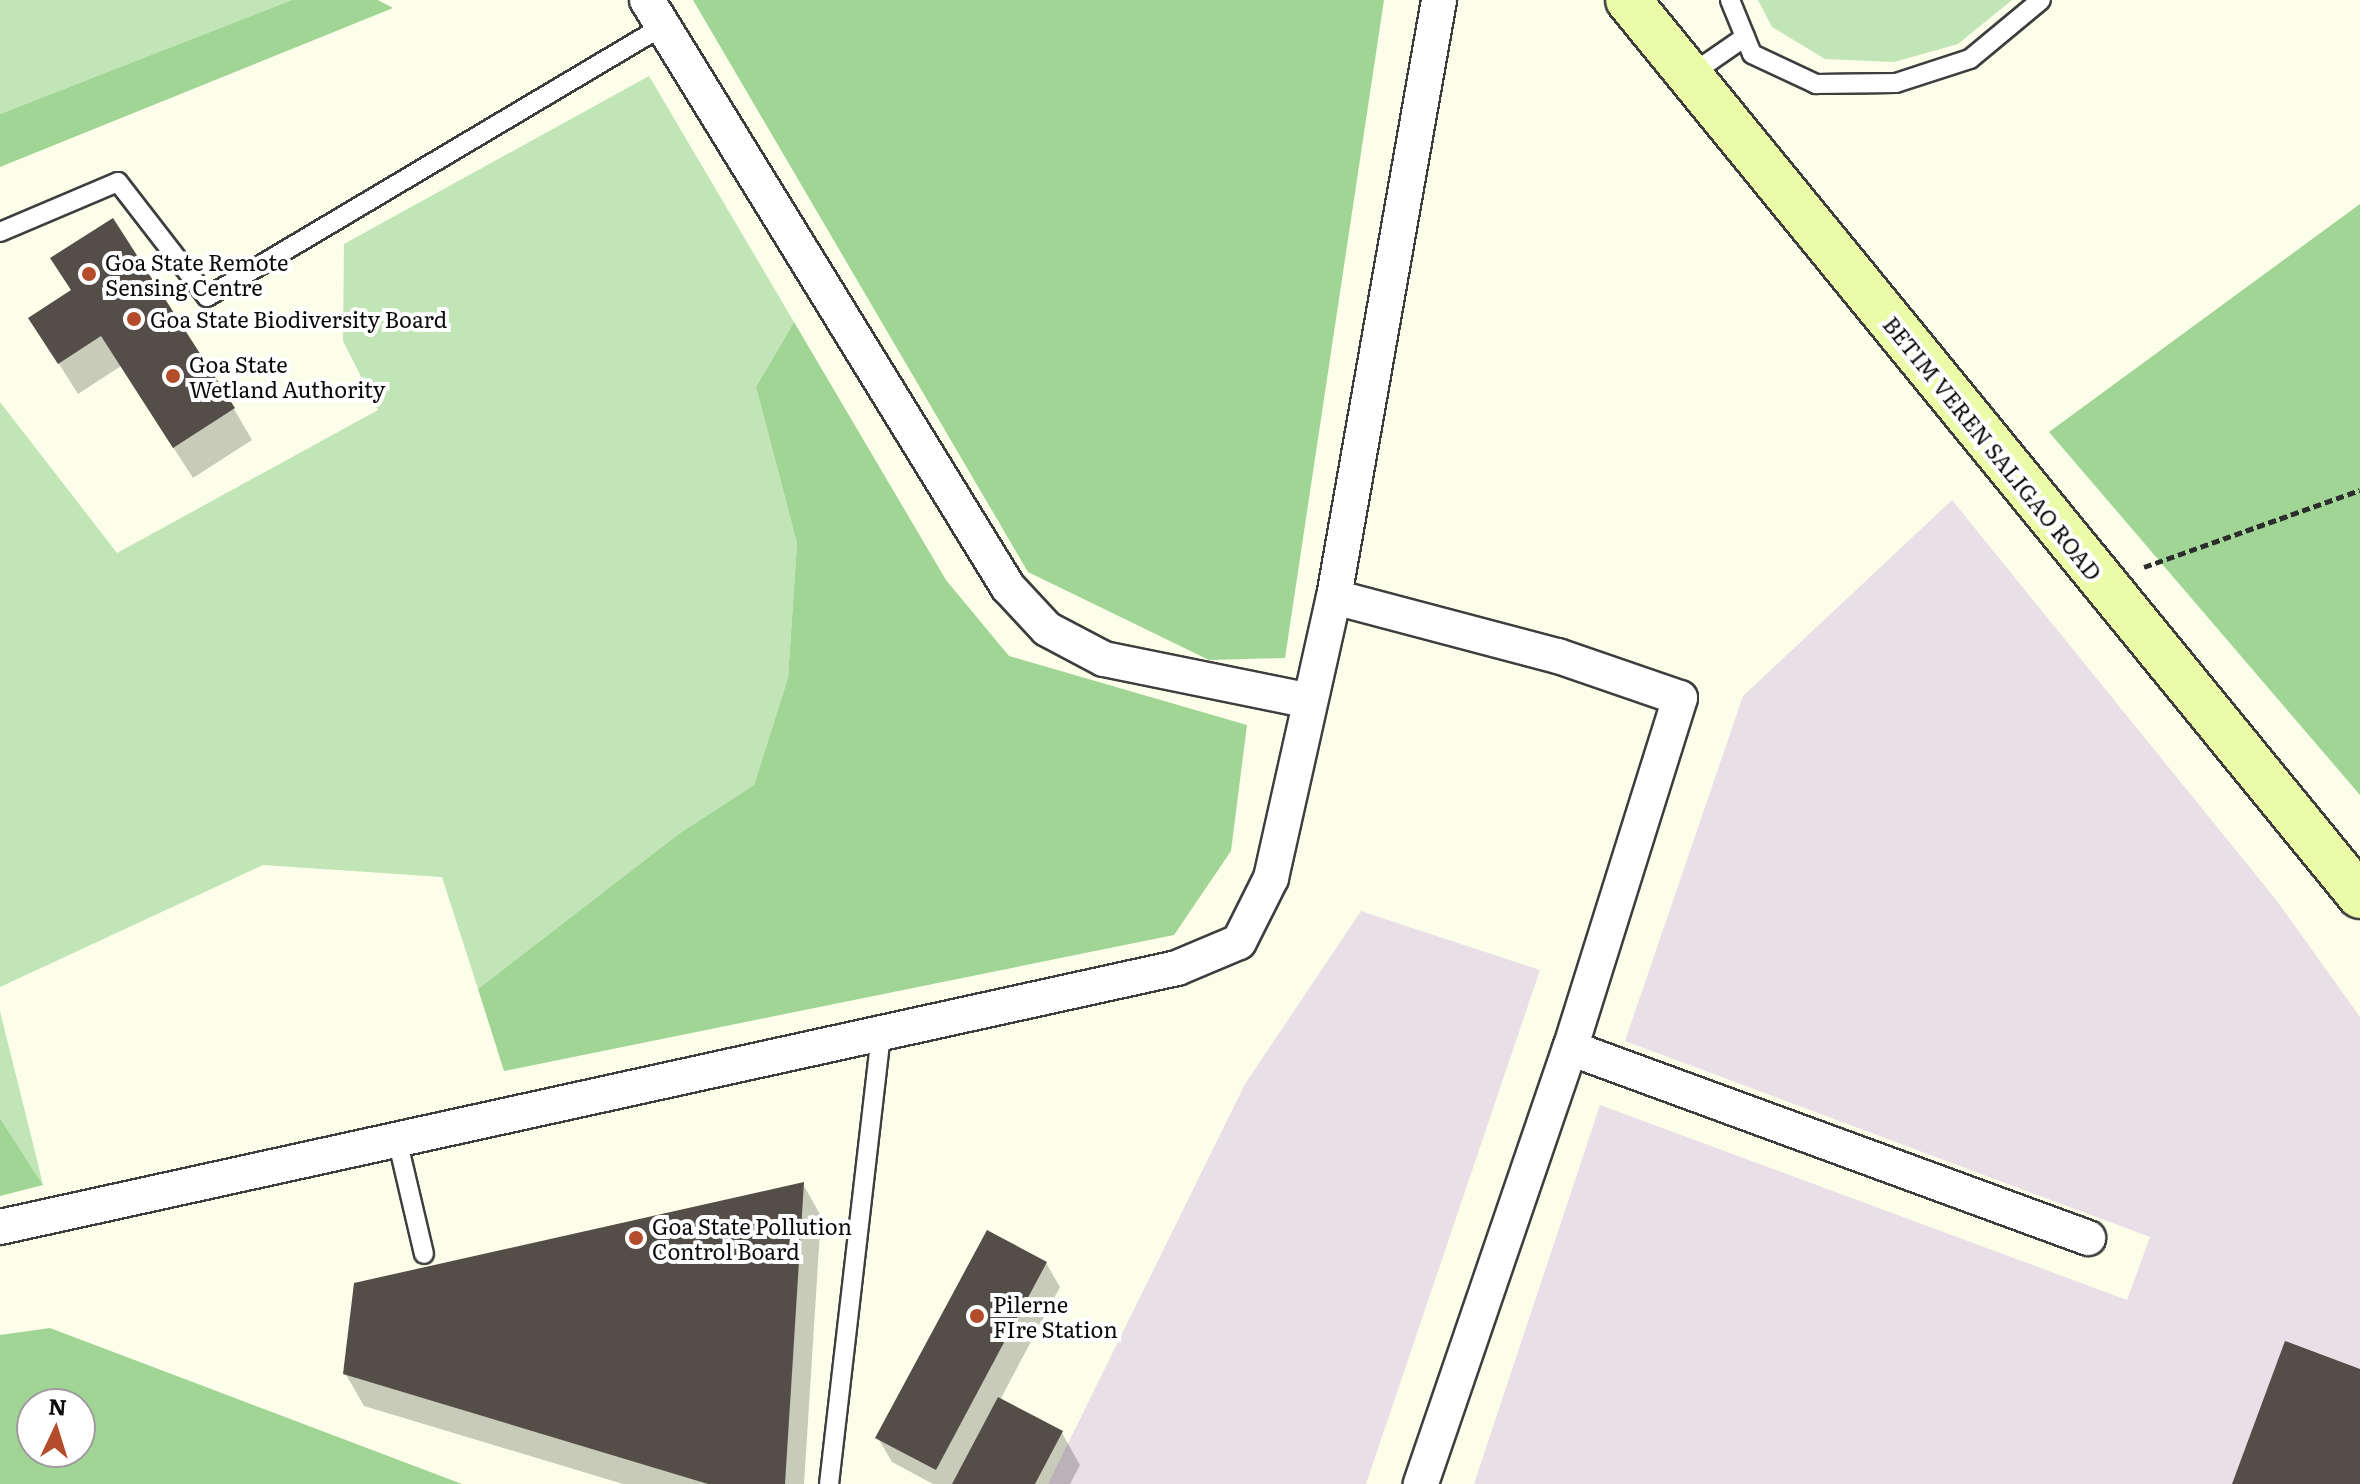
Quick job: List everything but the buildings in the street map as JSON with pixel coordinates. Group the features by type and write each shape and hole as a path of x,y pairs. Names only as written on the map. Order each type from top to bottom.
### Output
{"main road":[{"name":"BETIM VEREN SALIGAO ROAD","path":"1628,0 2360,896"}],"street":[{"path":"0,1227 1177,968 1239,942 1271,878 1334,597 1439,0"},
{"path":"655,13 1008,587 1037,619 1104,659 1310,701"},
{"path":"1334,597 1558,656 1680,698 1570,1048 1421,1484"},
{"path":"1570,1048 2088,1238"}],"lane":[{"path":"1730,0 1752,54 1816,84 1896,83 1970,59 2041,0"},
{"path":"0,232 118,182 207,297 655,13"},
{"path":"1690,75 1745,37"},
{"path":"829,1484 881,1032"},
{"path":"397,1139 424,1254"}],"path":[{"path":"2102,582 2360,490"}],"shaded area":[{"path":"1952,500 2277,901 2360,1017 2360,1484 1474,1484 1600,1105 2127,1300 2150,1237 1625,1041 1743,696"},
{"path":"1361,911 1540,970 1366,1484 1048,1484 1245,1084"}],"green space":[{"path":"0,0 292,0 0,114"},
{"path":"292,0 378,0 393,8 0,167 0,114"},
{"path":"693,0 1384,0 1285,658 1209,660 1028,572"},
{"path":"1758,0 2012,0 1958,44 1894,62 1825,59 1772,27"},
{"path":"649,76 794,322 756,387 797,543 788,678 754,785 680,833 478,989 442,877 263,865 0,987 0,402 117,553 378,410 343,341 344,244"},
{"path":"2360,204 2360,795 2049,432"},
{"path":"794,322 946,580 1009,656 1247,725 1231,851 1174,935 504,1071 478,989 680,833 754,785 788,678 797,543 756,387"},
{"path":"0,1011 38,1164 43,1185 0,1118"},
{"path":"0,1118 43,1185 0,1196"},
{"path":"50,1328 462,1484 0,1484 0,1335"}],"place":[{"name":"Goa State Remote Sensing Centre","path":"89,274"},
{"name":"Goa State Biodiversity Board","path":"134,319"},
{"name":"Goa State Wetland Authority","path":"173,376"},
{"name":"Goa State Pollution Control Board","path":"636,1238"},
{"name":"Pilerne FIre Station","path":"977,1316"}]}
